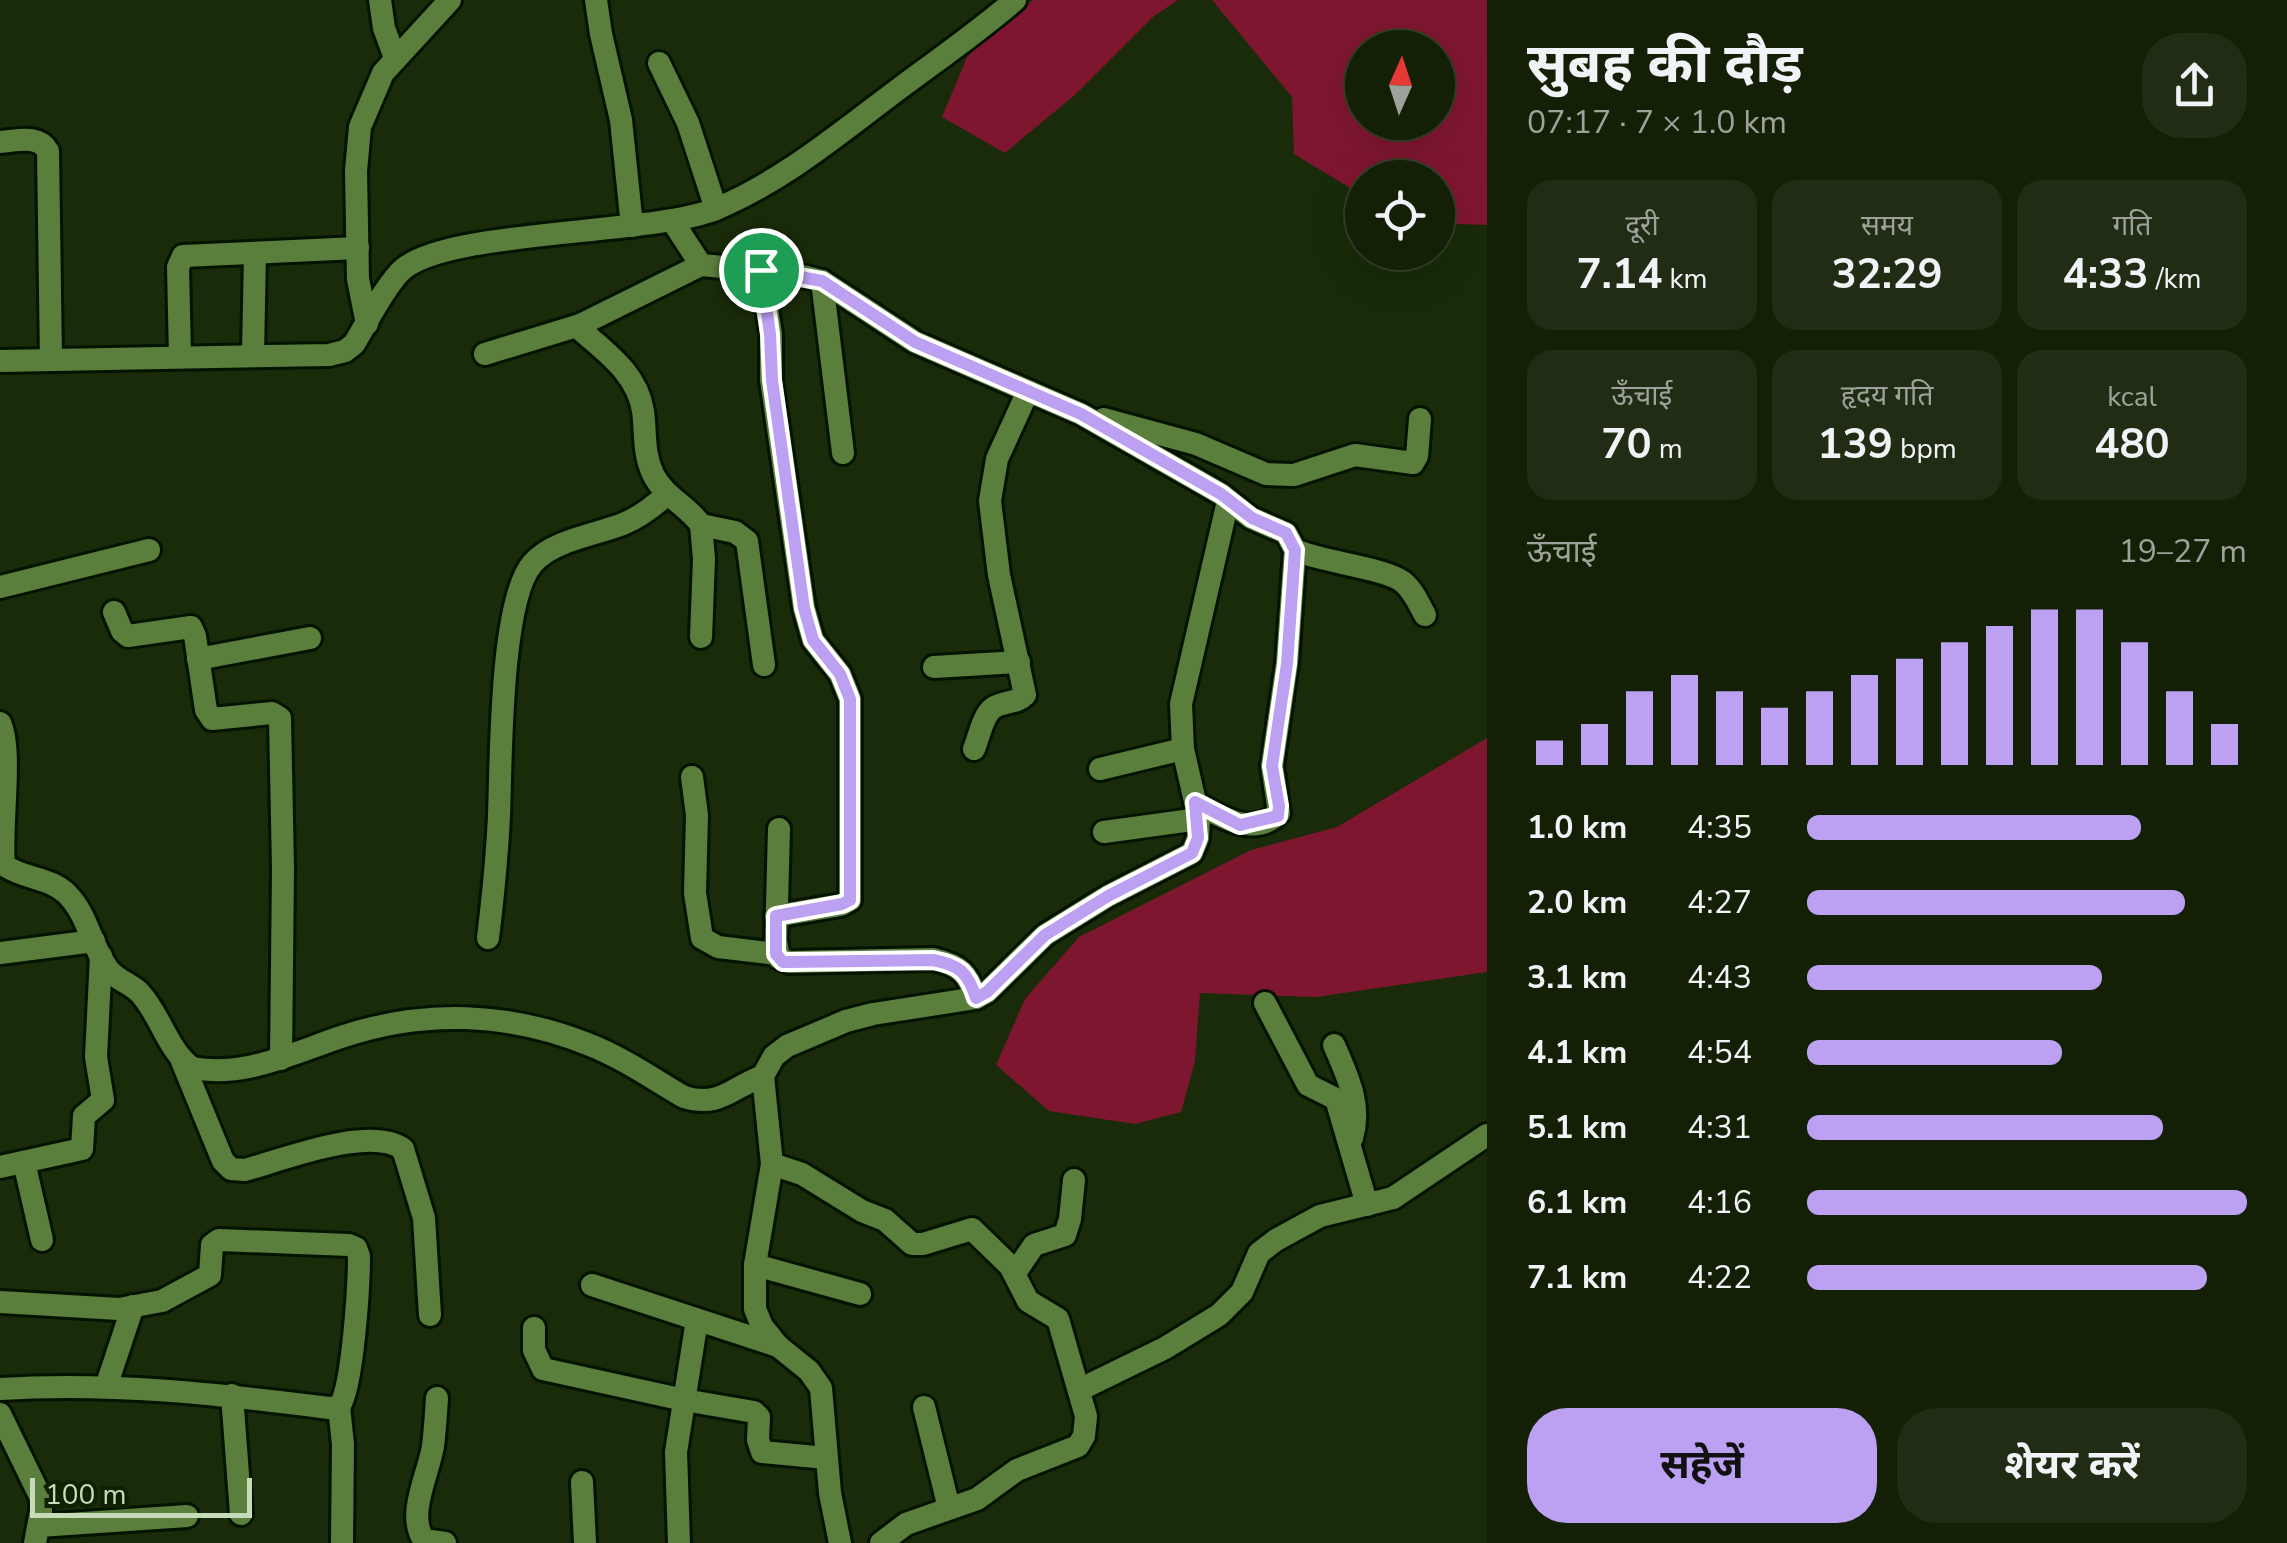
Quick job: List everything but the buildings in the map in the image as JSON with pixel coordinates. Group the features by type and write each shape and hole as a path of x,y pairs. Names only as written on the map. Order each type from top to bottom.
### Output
{"street":[{"path":"380,0 384,28 395,58"},
{"path":"367,324 359,294 356,147 360,127 383,72 450,0"},
{"path":"596,0 600,34 621,120 632,226"},
{"path":"484,354 580,324 687,245 716,209 760,190 828,143 971,38 1015,0"},
{"path":"659,63 688,122 716,209"},
{"path":"0,142 35,139 48,151 51,360"},
{"path":"0,361 329,355 346,351 400,272 415,261 435,253 632,226 761,270 822,281 915,342 1081,414 1252,518 1286,533 1295,550 1287,664 1272,766 1279,813 1274,819 1240,825 1197,810 1104,832"},
{"path":"180,356 179,261 190,254 358,248"},
{"path":"253,355 255,253"},
{"path":"761,270 804,608 813,640 848,687 851,721 850,900 776,916"},
{"path":"822,281 842,454"},
{"path":"580,324 582,331 629,375 642,408 650,469 666,494 701,525 735,532 747,541 764,665"},
{"path":"974,748 994,707 1024,698 999,575 990,488 997,459 1028,392"},
{"path":"1081,414 1166,434 1245,467 1281,476 1309,472 1355,454 1412,463 1417,456 1420,419"},
{"path":"488,938 495,878 504,693 520,585 535,560 552,549 637,518 666,494"},
{"path":"182,1061 192,1068 224,1071 281,1059 346,1036 403,1022 453,1016 493,1018 590,1045 700,1102 715,1100 763,1076 774,1056 787,1046 846,1022 976,998 1045,935 1070,918 1192,853 1198,838 1197,810 1183,750 1184,689 1228,501"},
{"path":"701,525 701,637"},
{"path":"0,587 149,550"},
{"path":"1295,550 1328,563 1398,578 1412,590 1425,615"},
{"path":"114,612 128,636 191,627 206,710 212,719 272,713 280,718 281,1059"},
{"path":"198,660 310,638"},
{"path":"934,667 1019,662"},
{"path":"0,723 6,747 2,865 60,888 83,915 112,973 143,996 182,1061 223,1161 231,1170 246,1170 349,1143 386,1142 403,1149 424,1218 430,1315"},
{"path":"1100,769 1183,750"},
{"path":"692,777 697,815 696,893 702,938 718,947 776,954"},
{"path":"779,829 776,954 783,962 933,960 949,963 966,973 976,998"},
{"path":"0,953 98,949"},
{"path":"0,1167 82,1149 84,1116 103,1100 96,1057 98,949"},
{"path":"1265,1003 1308,1085 1336,1099 1368,1205"},
{"path":"1334,1045 1356,1111 1350,1141"},
{"path":"763,1076 772,1164 756,1265 756,1310 762,1326 778,1346 809,1371 821,1388 826,1458 840,1543"},
{"path":"1079,1390 1166,1348 1219,1314 1242,1292 1259,1253 1276,1240 1320,1216 1368,1205 1408,1190 1487,1135"},
{"path":"24,1162 42,1240"},
{"path":"772,1164 802,1174 862,1211 885,1220 912,1244 972,1229 1016,1273 1028,1300 1058,1319 1079,1390 1086,1424 1078,1446 1017,1470 977,1499 906,1524 881,1543"},
{"path":"1016,1273 1034,1245 1065,1235 1074,1180"},
{"path":"0,1302 119,1310 162,1300 207,1278 212,1245 219,1240 352,1246 358,1256 358,1281 345,1398 339,1407 343,1444 342,1543"},
{"path":"756,1265 860,1294"},
{"path":"592,1286 778,1346"},
{"path":"106,1387 133,1306"},
{"path":"679,1543 675,1474 697,1320"},
{"path":"534,1328 534,1350 543,1369 757,1413 760,1448 768,1455 826,1458"},
{"path":"0,1389 106,1387 339,1407"},
{"path":"232,1395 241,1514"},
{"path":"437,1398 433,1445 422,1485 419,1532 424,1540 445,1543"},
{"path":"924,1407 949,1508"},
{"path":"0,1414 41,1498 37,1534 186,1516"},
{"path":"582,1482 586,1543"}],"shaded area":[{"path":"1034,0 1178,0 1154,16 1076,94 1005,153 942,117 967,57 1021,6"},
{"path":"1212,0 1487,0 1487,225 1455,223 1455,160 1345,160 1345,185 1294,154 1292,97"},
{"path":"1487,738 1487,972 1316,997 1200,993 1195,1061 1181,1112 1135,1124 1049,1111 996,1065 1025,999 1079,937 1251,850 1337,827"}],"route":[{"path":"761,270 822,281 915,342 1081,414 1221,494 1252,518 1286,533 1295,550 1287,664 1272,766 1278,816 1240,825 1195,802 1198,838 1192,853 1070,918 1045,935 976,998 966,973 949,963 920,958 783,962 776,954 776,916 850,900 851,721 848,687 808,629 772,380 761,270"}]}
